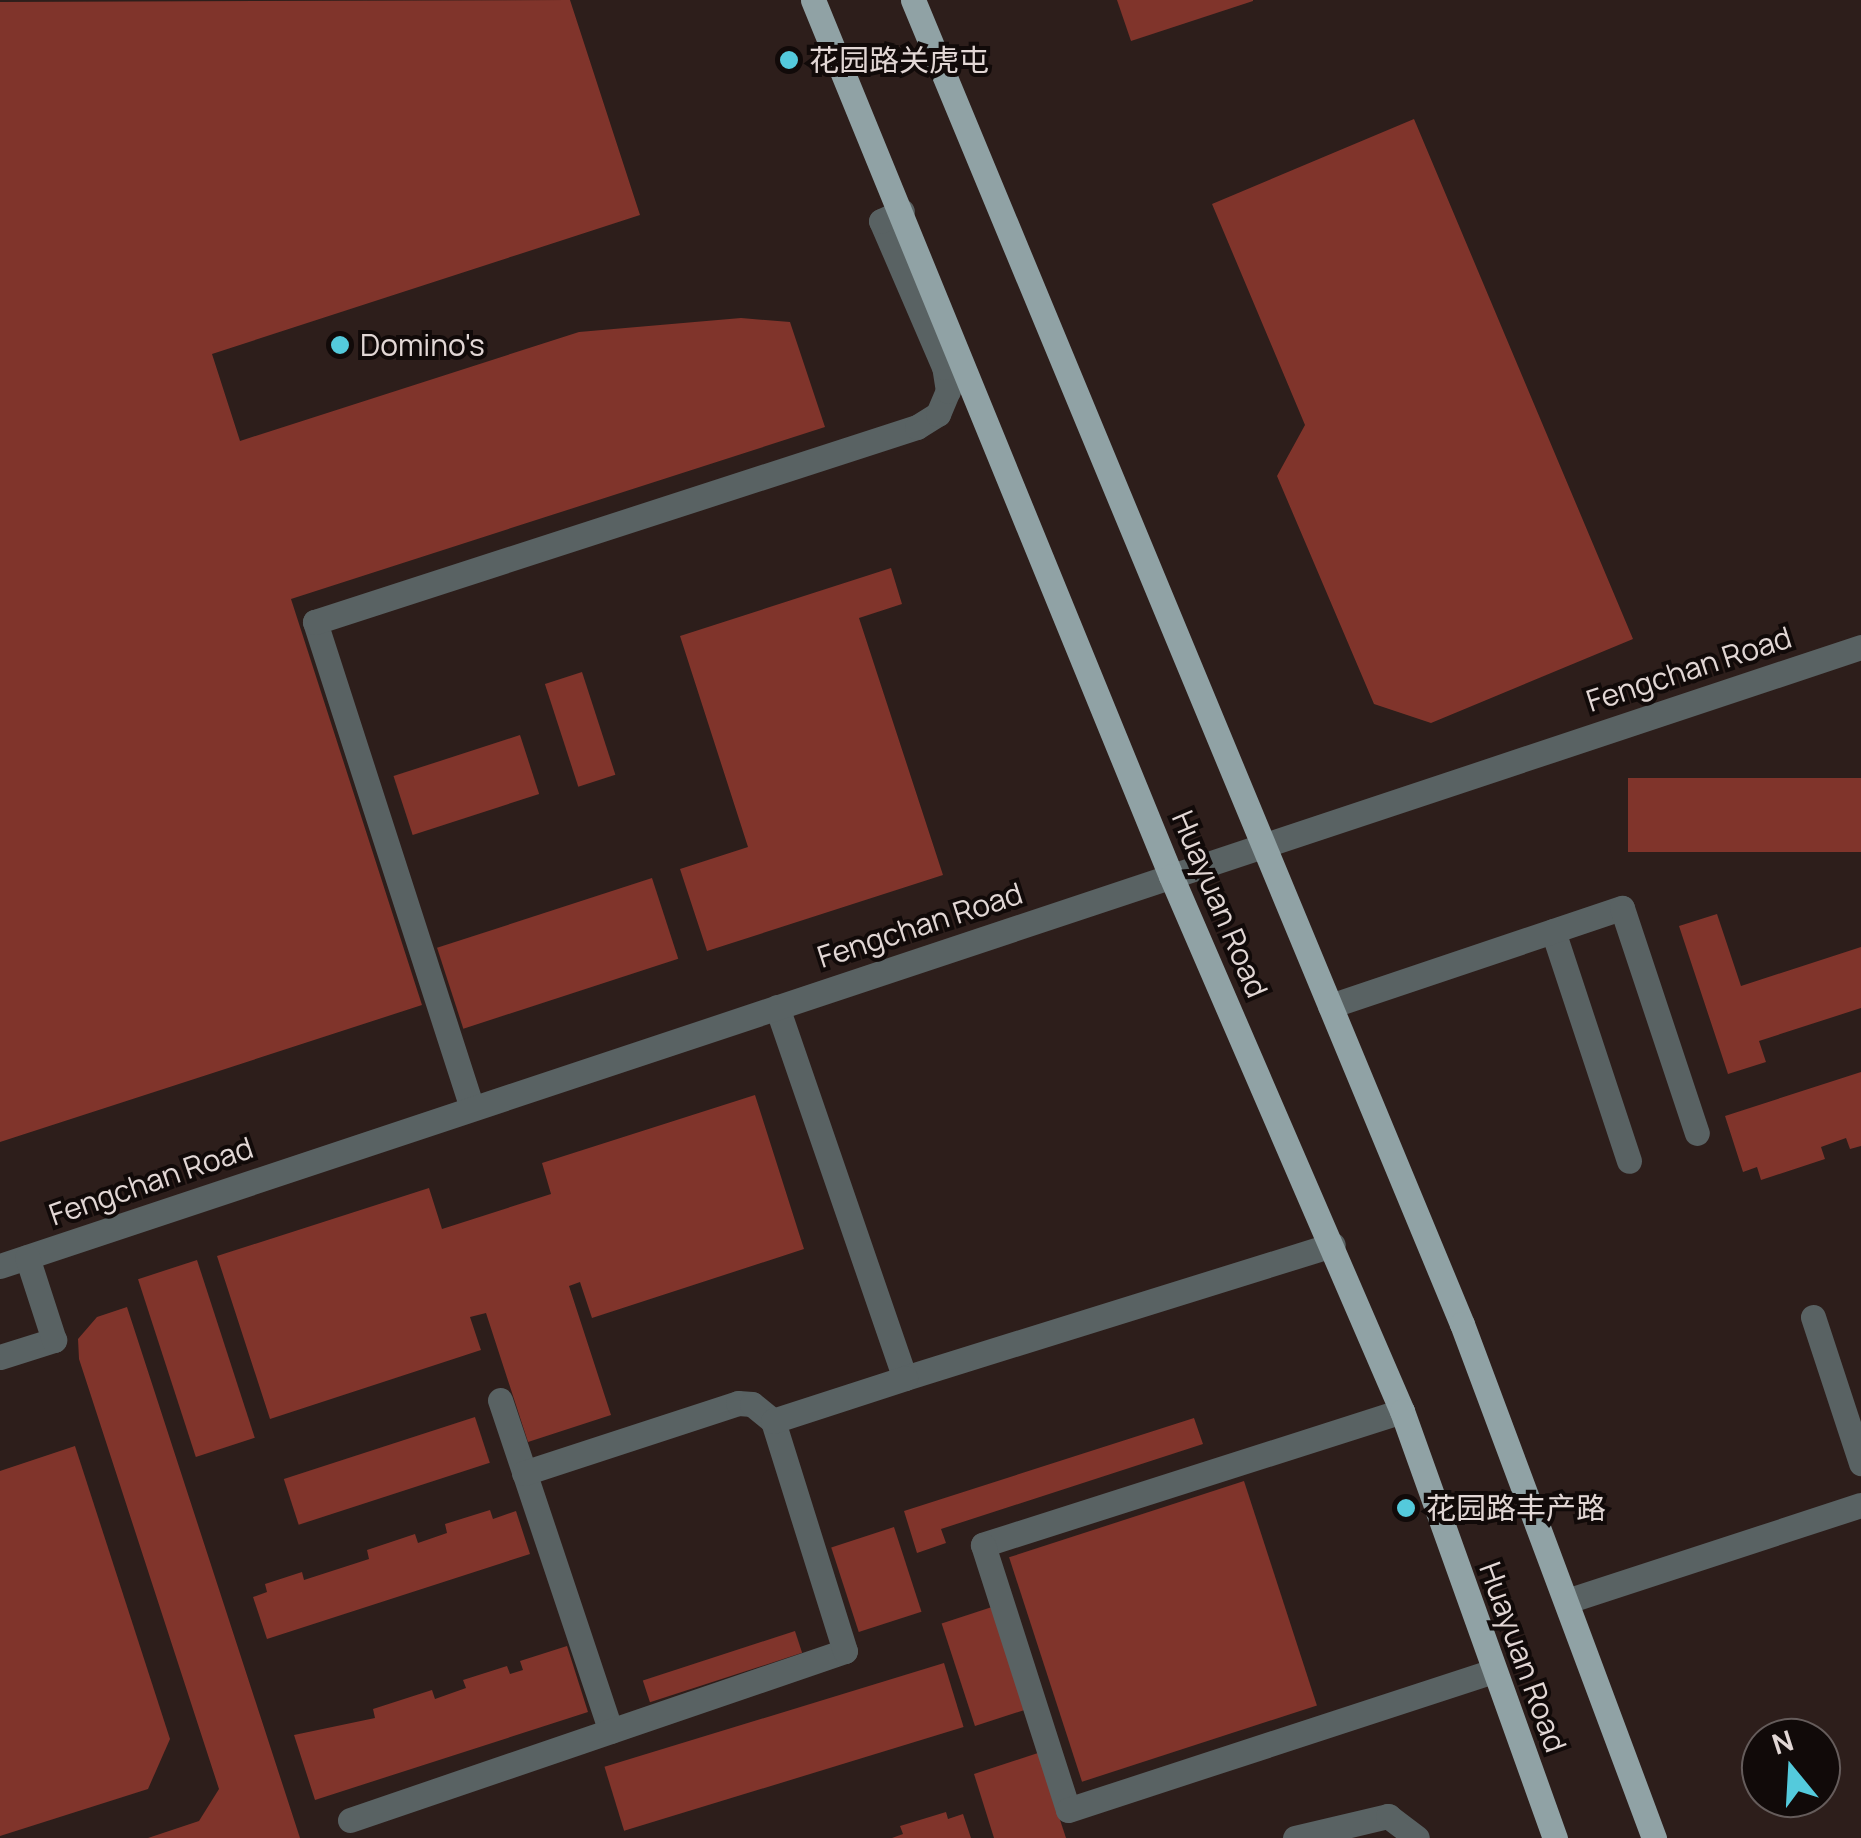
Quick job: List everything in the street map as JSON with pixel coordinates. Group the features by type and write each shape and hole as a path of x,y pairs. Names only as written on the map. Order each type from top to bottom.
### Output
{"main road":[{"name":"Huayuan Road","path":"813,0 1171,876 1334,1245 1402,1411 1554,1838"},
{"name":"Huayuan Road","path":"913,0 1462,1324 1654,1838"}],"street":[{"path":"472,1108 315,622 917,427 938,414 948,391 944,367 881,221 902,211"},
{"name":"Fengchan Road","path":"0,1266 1861,647"},
{"path":"1330,1006 1622,908 1697,1133"},
{"path":"1553,931 1629,1160"},
{"path":"777,1006 905,1378"},
{"path":"773,1421 1334,1245"},
{"path":"0,1357 54,1340 27,1257"},
{"path":"1814,1317 1861,1463"},
{"path":"500,1400 611,1731"},
{"path":"350,1820 846,1651 773,1421 752,1404 738,1403 524,1473"},
{"path":"1402,1411 983,1545 1068,1810 1493,1670"},
{"path":"1567,1600 1861,1505"},
{"path":"1295,1838 1388,1816 1417,1838"}],"building":[{"path":"570,0 640,215 212,354 240,441 579,332 741,318 790,322 825,427 291,599 422,1005 0,1142 0,2"},
{"path":"1117,0 1253,0 1253,1 1131,41"},
{"path":"1414,119 1633,639 1431,723 1374,704 1277,476 1305,425 1212,204"},
{"path":"891,568 902,604 859,618 943,875 707,951 680,869 748,847 680,636"},
{"path":"582,672 615,775 578,787 545,684"},
{"path":"520,735 539,794 413,835 394,776"},
{"path":"1628,778 1861,778 1861,852 1628,852"},
{"path":"652,878 678,959 463,1029 437,948"},
{"path":"1717,914 1741,986 1861,947 1861,1008 1759,1041 1766,1062 1728,1074 1679,926"},
{"path":"1861,1072 1861,1146 1850,1149 1846,1138 1821,1147 1825,1159 1761,1180 1757,1167 1743,1172 1725,1116"},
{"path":"755,1095 804,1249 592,1318 580,1282 569,1286 611,1415 528,1442 486,1313 470,1317 481,1350 270,1419 217,1256 429,1188 442,1229 551,1194 542,1163"},
{"path":"197,1260 255,1438 196,1457 138,1279"},
{"path":"127,1307 300,1838 148,1838 199,1821 219,1789 79,1359 78,1339 97,1317"},
{"path":"475,1417 490,1463 299,1525 284,1479"},
{"path":"1194,1418 1203,1444 941,1529 946,1543 917,1553 904,1511"},
{"path":"75,1446 170,1739 148,1789 0,1836 0,1471"},
{"path":"1244,1481 1317,1705 1082,1782 1009,1557"},
{"path":"490,1510 493,1519 516,1511 530,1554 267,1639 253,1597 267,1592 265,1584 302,1572 304,1580 369,1559 367,1550 415,1534 418,1543 447,1533 445,1524"},
{"path":"894,1527 922,1612 859,1632 831,1547"},
{"path":"992,1607 1025,1710 975,1726 942,1623"},
{"path":"795,1631 802,1653 650,1702 643,1680"},
{"path":"567,1646 588,1712 315,1800 294,1735 375,1718 373,1709 432,1690 435,1699 466,1688 463,1680 507,1666 510,1674 523,1670 520,1661"},
{"path":"944,1663 964,1727 624,1831 605,1767"},
{"path":"1038,1753 1066,1838 994,1838 974,1774"},
{"path":"946,1812 948,1819 963,1814 971,1838 892,1838 903,1834 900,1826"}],"place":[{"name":"花园路关虎屯","path":"789,60"},
{"name":"Domino's","path":"340,345"},
{"name":"花园路丰产路","path":"1406,1508"}]}
